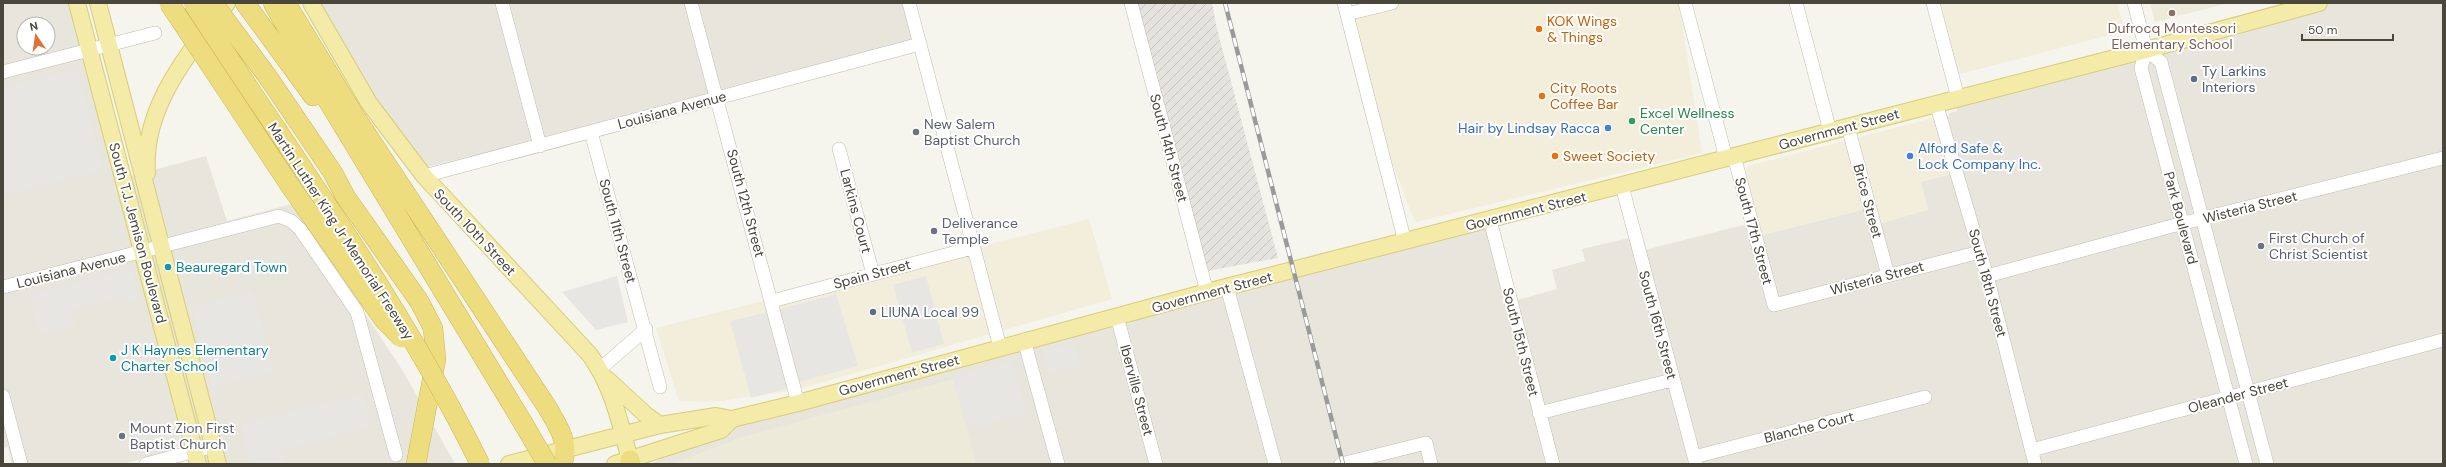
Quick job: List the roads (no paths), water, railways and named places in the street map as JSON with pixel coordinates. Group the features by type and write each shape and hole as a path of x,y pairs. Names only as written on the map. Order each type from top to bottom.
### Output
{"highway":[{"path":"169,3 288,184 384,320 428,367"},
{"name":"Martin Luther King Jr Memorial Freeway","path":"193,3 368,267 428,367 480,464"},
{"path":"213,3 270,80 333,173 345,196 419,301 433,328 436,352 416,464"},
{"path":"245,3 334,124 363,159"},
{"path":"272,3 363,159 547,464"},
{"path":"286,3 354,115 547,406 562,431 564,456"},
{"path":"523,423 540,464"}],"main road":[{"name":"South T.J. Jemison Boulevard","path":"77,3 197,457"},
{"name":"South T.J. Jemison Boulevard","path":"98,3 218,464"},
{"path":"149,200 148,152 157,110 184,60 227,3"},
{"name":"South 10th Street","path":"311,3 369,103 424,176 590,355 602,373 623,434 626,463"},
{"name":"Government Street","path":"508,464 564,456 623,434 660,425 716,416 732,419 798,403 1024,340 1622,186 1936,103 2146,50 2319,3"},
{"path":"602,373 646,415 660,425"},
{"name":"Government Street","path":"626,463 721,430 732,419"}],"street":[{"path":"502,3 540,146"},
{"name":"South 12th Street","path":"691,3 772,301 798,403"},
{"path":"909,3 972,248 1000,347"},
{"name":"South 14th Street","path":"1131,3 1207,292"},
{"path":"1392,3 1346,9 1405,242"},
{"name":"South 17th Street","path":"1685,3 1774,305"},
{"path":"1796,3 1830,131"},
{"path":"1933,3 1958,98"},
{"path":"2134,3 2146,50 2161,62 2267,464"},
{"path":"3,72 155,33"},
{"name":"Louisiana Avenue","path":"424,176 920,44"},
{"name":"Park Boulevard","path":"2146,50 2141,68 2246,464"},
{"name":"South 18th Street","path":"1936,103 1987,276 2035,464"},
{"name":"Brice Street","path":"1848,127 1888,275"},
{"name":"South 11th Street","path":"591,132 646,329 660,387"},
{"name":"Larkins Court","path":"839,149 873,274"},
{"name":"Wisteria Street","path":"1987,276 2182,224 2443,158"},
{"name":"South 16th Street","path":"1622,186 1672,380 1695,460"},
{"name":"Louisiana Avenue","path":"3,287 279,216 291,221 300,229 357,312 396,455"},
{"name":"South 15th Street","path":"1490,220 1553,464"},
{"name":"Spain Street","path":"772,301 972,248"},
{"name":"Wisteria Street","path":"1774,305 1980,252"},
{"path":"1228,287 1274,464"},
{"name":"Iberville Street","path":"1117,316 1156,464"},
{"path":"602,373 646,329"},
{"path":"1024,340 1058,464"},
{"name":"Oleander Street","path":"2032,450 2443,340"},
{"path":"1539,413 1672,380"},
{"path":"3,396 21,464"},
{"name":"Blanche Court","path":"1695,460 1925,398"},
{"path":"1341,464 1426,443 1431,464"},
{"path":"146,464 197,457 214,446"}],"railway":[{"path":"1225,3 1343,464"}],"place":[{"name":"Dufrocq Montessori Elementary School","path":"2172,13"},
{"name":"KOK Wings & Things","path":"1539,29"},
{"name":"Ty Larkins Interiors","path":"2194,79"},
{"name":"City Roots Coffee Bar","path":"1542,96"},
{"name":"Excel Wellness Center","path":"1632,121"},
{"name":"Hair by Lindsay Racca","path":"1608,128"},
{"name":"New Salem Baptist Church","path":"916,132"},
{"name":"Sweet Society","path":"1555,156"},
{"name":"Alford Safe & Lock Company Inc.","path":"1910,156"},
{"name":"Deliverance Temple","path":"934,231"},
{"name":"First Church of Christ Scientist","path":"2261,246"},
{"name":"Beauregard Town","path":"168,267"},
{"name":"LIUNA Local 99","path":"873,312"},
{"name":"J K Haynes Elementary Charter School","path":"113,358"},
{"name":"Mount Zion First Baptist Church","path":"122,436"}]}
